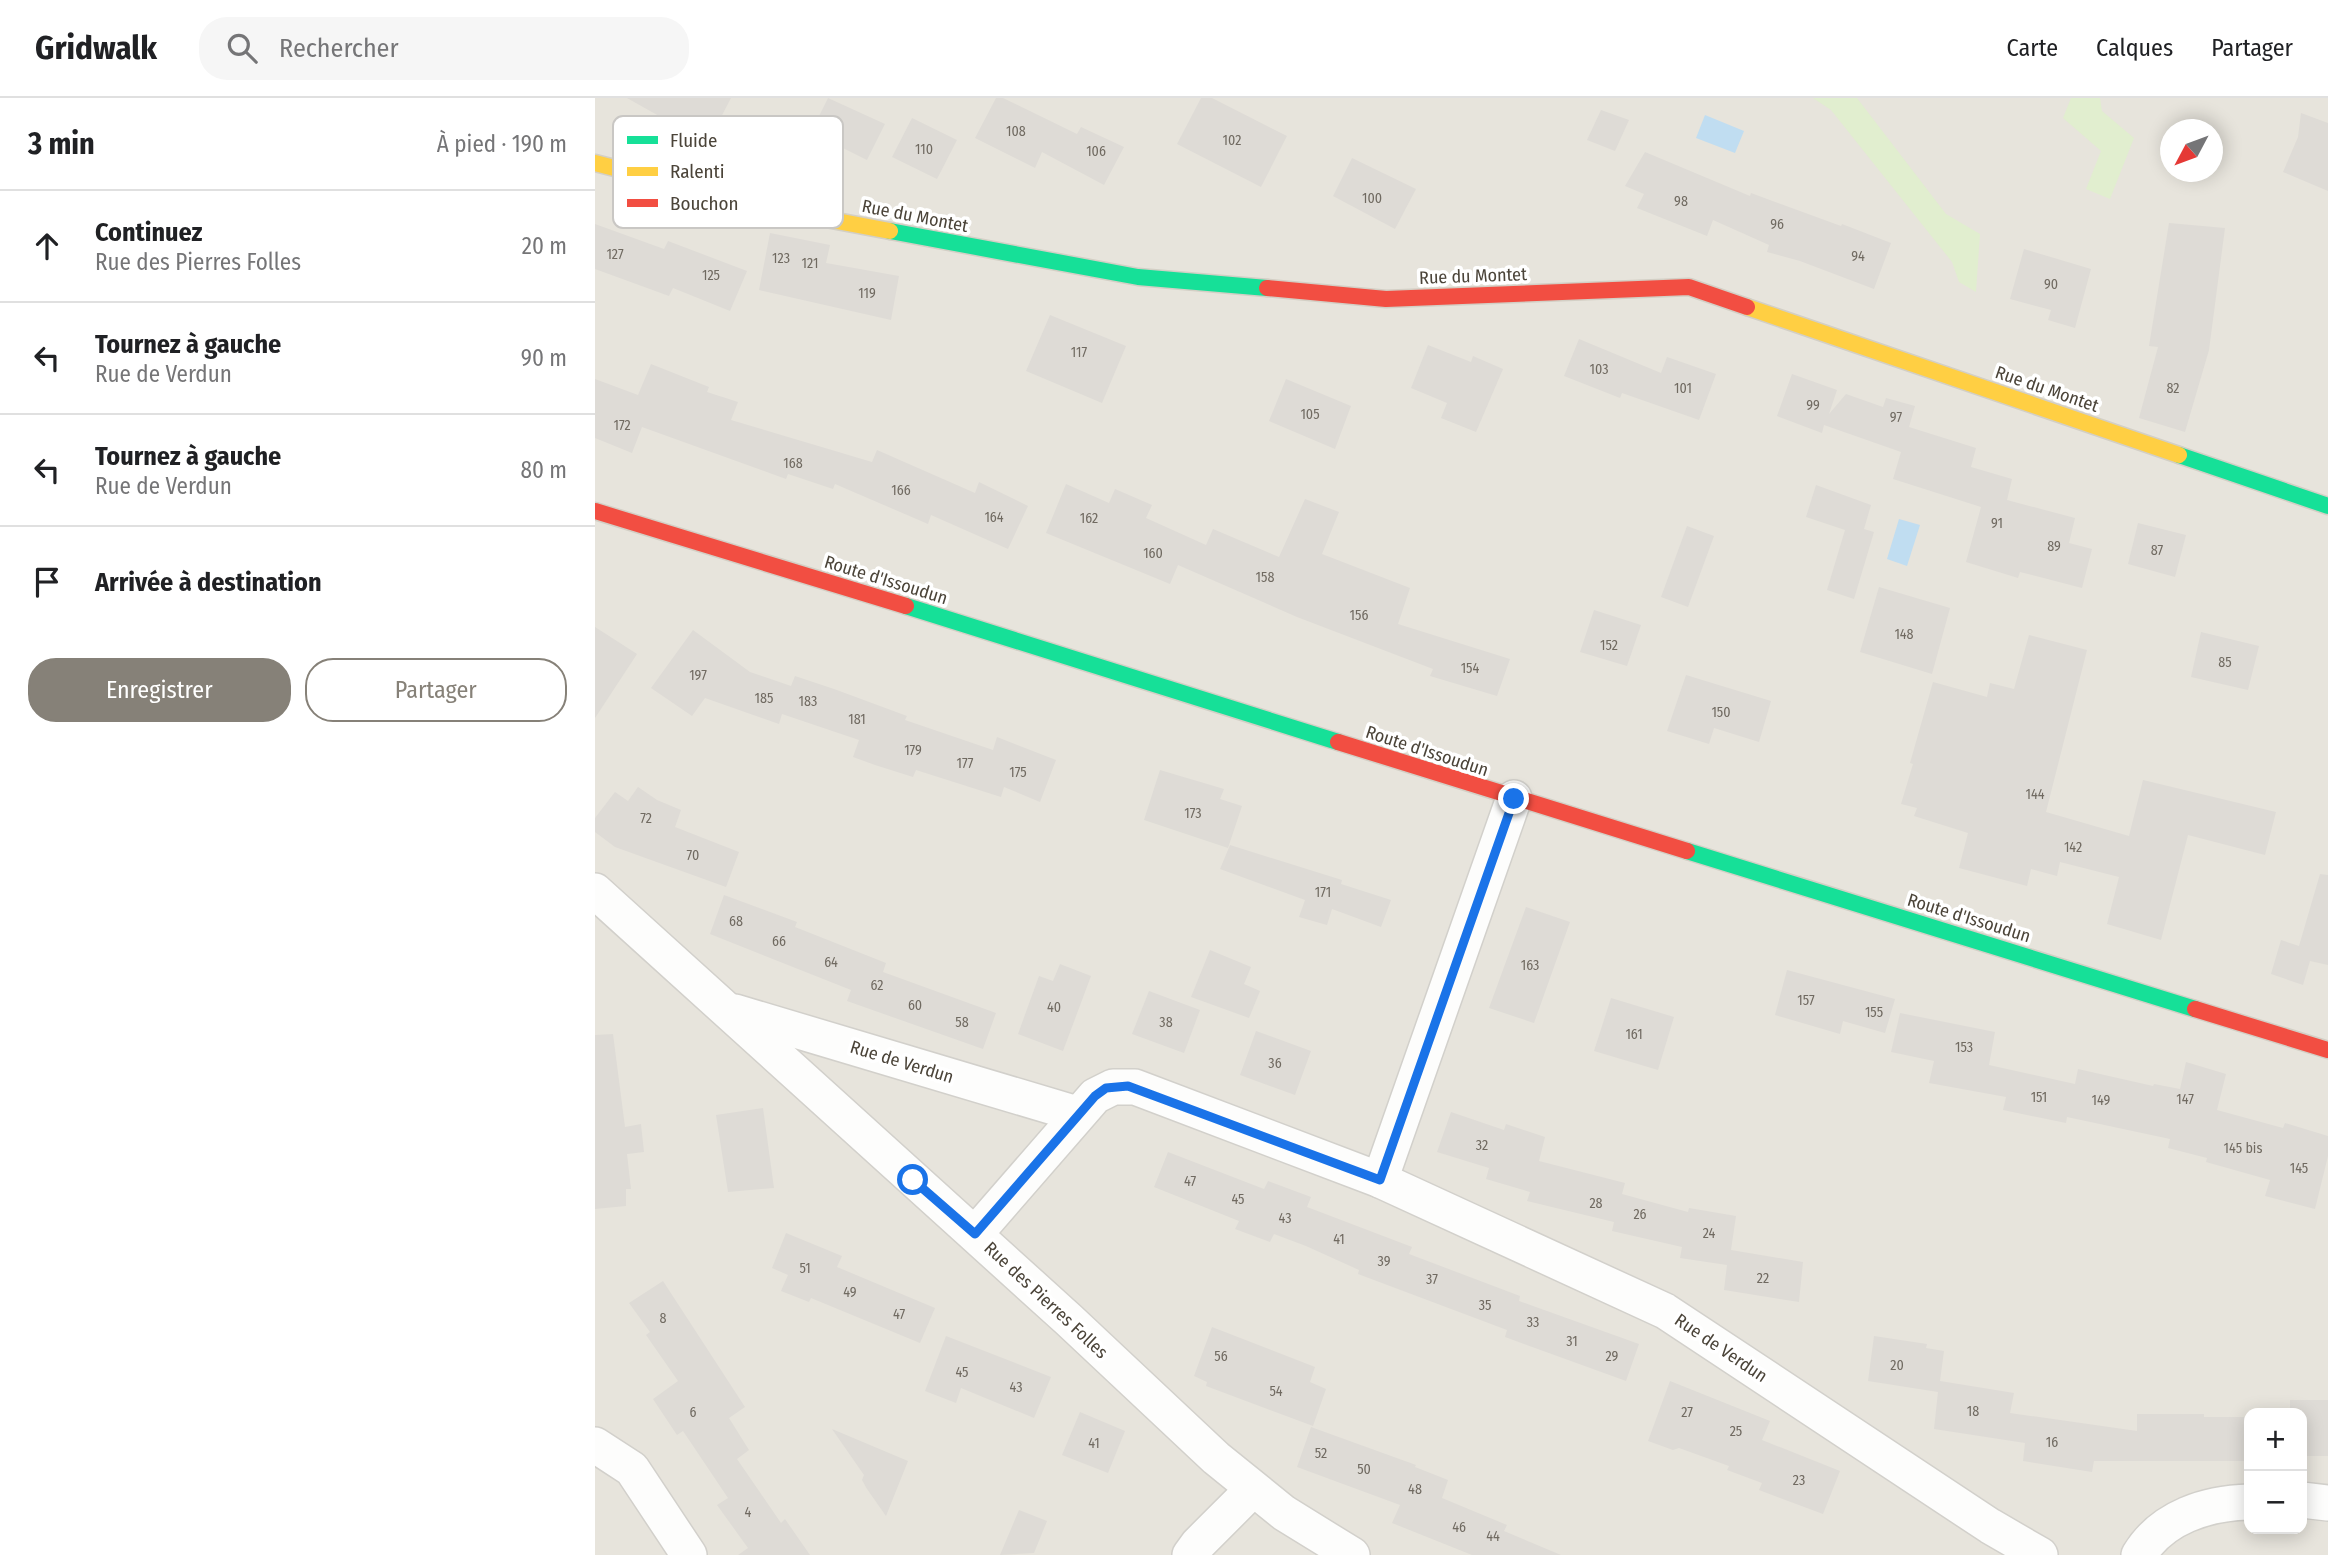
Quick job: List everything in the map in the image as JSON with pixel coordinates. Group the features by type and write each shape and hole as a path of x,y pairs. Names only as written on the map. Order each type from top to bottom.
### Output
{"main road":[{"name":"Rue du Montet","path":"595,163 613,168"},
{"name":"Rue du Montet","path":"843,222 1138,277 1386,299 1689,286 2328,506"},
{"name":"Route d'Issoudun","path":"595,511 1104,667 1514,799 2328,1050"}],"street":[{"path":"1380,1180 1514,799"},
{"name":"Rue des Pierres Folles","path":"595,891 975,1234 1252,1489 1308,1530 1352,1555"},
{"name":"Rue de Verdun","path":"726,1010 1077,1114"},
{"name":"Rue de Verdun","path":"975,1234 1095,1096 1106,1088 1128,1086 1380,1180 1665,1311 1990,1526 2040,1555"},
{"path":"595,1445 632,1469 689,1555"},
{"path":"1190,1555 1252,1489"},
{"path":"2307,1501 2328,1503"},
{"path":"2140,1555 2155,1537 2187,1514 2217,1503 2244,1502"}],"shaded area":[{"path":"595,98 2328,98 2328,1555 595,1555"}],"green space":[{"path":"1813,98 1857,98 1946,214 1980,234 1976,292 1959,282 1952,262 1831,110"},
{"path":"2071,98 2100,98 2102,111 2134,138 2110,199 2086,189 2101,151 2063,118"}],"water":[{"path":"1705,115 1744,131 1735,153 1696,138"},
{"path":"1899,519 1920,525 1907,566 1887,559"}],"building":[{"path":"627,98 731,98 722,116 659,116"},
{"path":"828,98 885,124 867,160 843,148 843,116 819,116"},
{"path":"996,98 1003,98 1077,134 1081,127 1124,147 1104,185 1042,152 1035,168 975,138"},
{"path":"1201,98 1212,98 1287,136 1261,187 1177,144"},
{"path":"1601,110 1629,120 1615,151 1587,140"},
{"path":"2301,113 2328,123 2328,191 2283,172 2298,137"},
{"path":"912,118 957,140 937,179 892,157"},
{"path":"1645,152 1750,196 1751,193 1891,243 1874,289 1800,261 1767,252 1769,245 1713,220 1707,236 1637,208 1644,194 1625,186"},
{"path":"1352,158 1416,189 1395,229 1333,196"},
{"path":"2169,223 2225,228 2209,350 2185,432 2139,418 2158,347 2149,346"},
{"path":"595,224 664,249 668,241 747,271 730,311 673,288 669,296 595,269"},
{"path":"770,233 830,245 826,263 899,276 891,320 759,290"},
{"path":"2024,249 2091,269 2075,328 2048,320 2051,310 2010,299"},
{"path":"1050,315 1126,346 1102,403 1026,371"},
{"path":"1579,339 1661,373 1667,357 1716,374 1699,420 1622,393 1620,398 1564,376"},
{"path":"1428,345 1471,362 1473,356 1503,369 1476,432 1441,418 1447,403 1411,388"},
{"path":"651,364 709,387 707,392 738,402 731,420 872,462 877,450 975,493 979,482 1028,506 1008,549 931,515 928,524 835,484 833,489 788,474 786,479 642,427 632,453 595,438 595,379 638,395"},
{"path":"1792,374 1837,390 1829,414 1846,394 1883,407 1886,398 1915,406 1909,427 1976,448 1971,467 2012,479 2007,500 2075,518 2069,543 2092,549 2082,588 2020,572 2018,578 1966,562 1981,507 1893,479 1901,452 1824,425 1822,433 1777,416"},
{"path":"1286,379 1351,406 1335,449 1269,421"},
{"path":"1066,484 1109,503 1115,489 1152,505 1146,518 1206,545 1213,529 1279,557 1305,499 1339,512 1322,554 1410,588 1398,624 1510,659 1497,696 1430,676 1433,669 1297,617 1178,565 1170,584 1046,533"},
{"path":"1816,485 1871,505 1864,529 1874,532 1854,599 1827,590 1845,530 1806,517"},
{"path":"2138,523 2186,535 2175,577 2128,564"},
{"path":"1687,526 1714,536 1688,607 1661,597"},
{"path":"1879,587 1950,608 1932,674 1860,652"},
{"path":"1594,610 1641,625 1627,666 1580,652"},
{"path":"595,627 637,654 595,718"},
{"path":"693,630 750,672 791,686 795,676 907,716 905,720 993,750 997,737 1056,760 1040,802 1004,787 1001,797 916,770 913,777 875,765 853,757 859,740 782,714 779,724 705,698 692,716 651,688"},
{"path":"2201,632 2259,646 2248,690 2191,677"},
{"path":"2029,635 2087,650 2046,812 2129,836 2143,780 2276,812 2265,855 2188,835 2161,940 2107,924 2119,877 2060,862 2057,876 2031,869 2027,886 1959,868 1968,833 1914,816 1917,808 1901,804 1933,682 1987,697 1990,683 2014,689"},
{"path":"1686,675 1771,701 1759,742 1714,728 1709,744 1667,731"},
{"path":"1160,770 1224,789 1220,799 1242,806 1228,848 1144,820"},
{"path":"638,787 657,800 681,810 675,827 739,852 726,887 615,847 595,832 595,818 615,792 628,801"},
{"path":"1230,845 1342,880 1341,884 1391,900 1381,927 1332,909 1327,925 1299,917 1305,900 1220,869"},
{"path":"2320,874 2328,875 2328,965 2310,961 2303,985 2271,974 2281,940 2299,946"},
{"path":"724,895 797,922 795,927 886,963 883,972 996,1013 983,1049 847,1001 851,990 710,934"},
{"path":"1526,907 1570,922 1534,1023 1489,1008"},
{"path":"1210,950 1251,967 1244,984 1260,991 1249,1018 1191,997"},
{"path":"1060,964 1091,976 1063,1051 1018,1034 1039,976 1053,981"},
{"path":"1787,970 1895,999 1885,1033 1843,1021 1840,1034 1775,1015"},
{"path":"1149,991 1200,1010 1184,1053 1132,1034"},
{"path":"1611,998 1674,1017 1658,1070 1594,1051"},
{"path":"1900,1013 1995,1032 1989,1065 2075,1084 2078,1069 2153,1086 2180,1089 2186,1062 2226,1074 2217,1110 2283,1128 2285,1123 2328,1136 2328,1156 2315,1209 2265,1196 2270,1180 2206,1162 2207,1158 2168,1148 2170,1139 2067,1117 2066,1123 2003,1110 2006,1097 1929,1083 1934,1061 1891,1052"},
{"path":"1256,1031 1311,1051 1295,1095 1240,1075"},
{"path":"613,1034 625,1127 641,1124 644,1152 627,1154 631,1189 626,1189 626,1206 595,1209 595,1035"},
{"path":"763,1108 774,1188 728,1192 716,1115"},
{"path":"1451,1112 1504,1130 1506,1124 1545,1137 1539,1161 1625,1183 1622,1194 1688,1212 1689,1208 1736,1216 1731,1250 1803,1262 1799,1302 1724,1290 1727,1265 1680,1258 1682,1247 1612,1231 1614,1222 1527,1201 1530,1192 1486,1179 1489,1168 1437,1152"},
{"path":"1168,1152 1264,1189 1268,1181 1311,1197 1307,1207 1412,1247 1409,1254 1520,1296 1519,1301 1639,1344 1626,1381 1505,1337 1507,1330 1358,1274 1359,1270 1306,1246 1274,1234 1270,1242 1235,1229 1239,1221 1154,1187"},
{"path":"786,1233 842,1256 837,1267 935,1308 920,1343 811,1298 809,1302 781,1291 788,1275 772,1268"},
{"path":"663,1281 745,1407 729,1418 749,1450 737,1459 781,1523 785,1519 810,1555 738,1555 748,1548 717,1505 728,1498 683,1431 677,1435 653,1399 678,1381 646,1335 650,1332 629,1303"},
{"path":"1212,1327 1315,1367 1310,1382 1326,1389 1313,1426 1206,1386 1207,1382 1194,1376"},
{"path":"946,1336 1051,1377 1034,1418 961,1388 956,1403 925,1391"},
{"path":"1874,1336 1927,1344 1926,1348 1944,1351 1940,1381 2014,1393 2010,1413 2137,1431 2137,1414 2244,1417 2244,1461 2094,1461 2092,1472 2023,1461 2025,1443 1934,1429 1938,1392 1868,1381"},
{"path":"1670,1381 1770,1421 1762,1440 1840,1471 1823,1514 1759,1490 1762,1483 1727,1470 1729,1466 1679,1448 1673,1450 1648,1441"},
{"path":"2290,1400 2328,1400 2328,1456 2307,1456 2307,1408 2290,1408"},
{"path":"1080,1412 1125,1431 1108,1473 1062,1455"},
{"path":"1311,1427 1416,1465 1415,1467 1448,1480 1442,1498 1507,1525 1504,1531 1561,1555 1472,1555 1392,1523 1400,1505 1297,1467"},
{"path":"832,1429 908,1461 886,1516 862,1480 864,1475"},
{"path":"1019,1510 1047,1521 1034,1553 1000,1555"}],"traffic: fast":[{"path":"890,231 1138,277 1267,288"},
{"path":"2179,455 2328,506"},
{"path":"906,606 1338,742"},
{"path":"1687,851 2195,1009"}],"traffic: slow":[{"path":"595,163 613,168"},
{"path":"843,222 890,231"},
{"path":"1747,307 2179,455"}],"traffic: jam":[{"path":"1267,288 1386,299 1689,287 1747,307"},
{"path":"595,511 906,606"},
{"path":"1338,742 1687,851"},
{"path":"2195,1009 2328,1050"}],"route":[{"path":"913,1180 975,1234 1095,1096 1106,1088 1128,1086 1380,1180 1514,799"}]}
